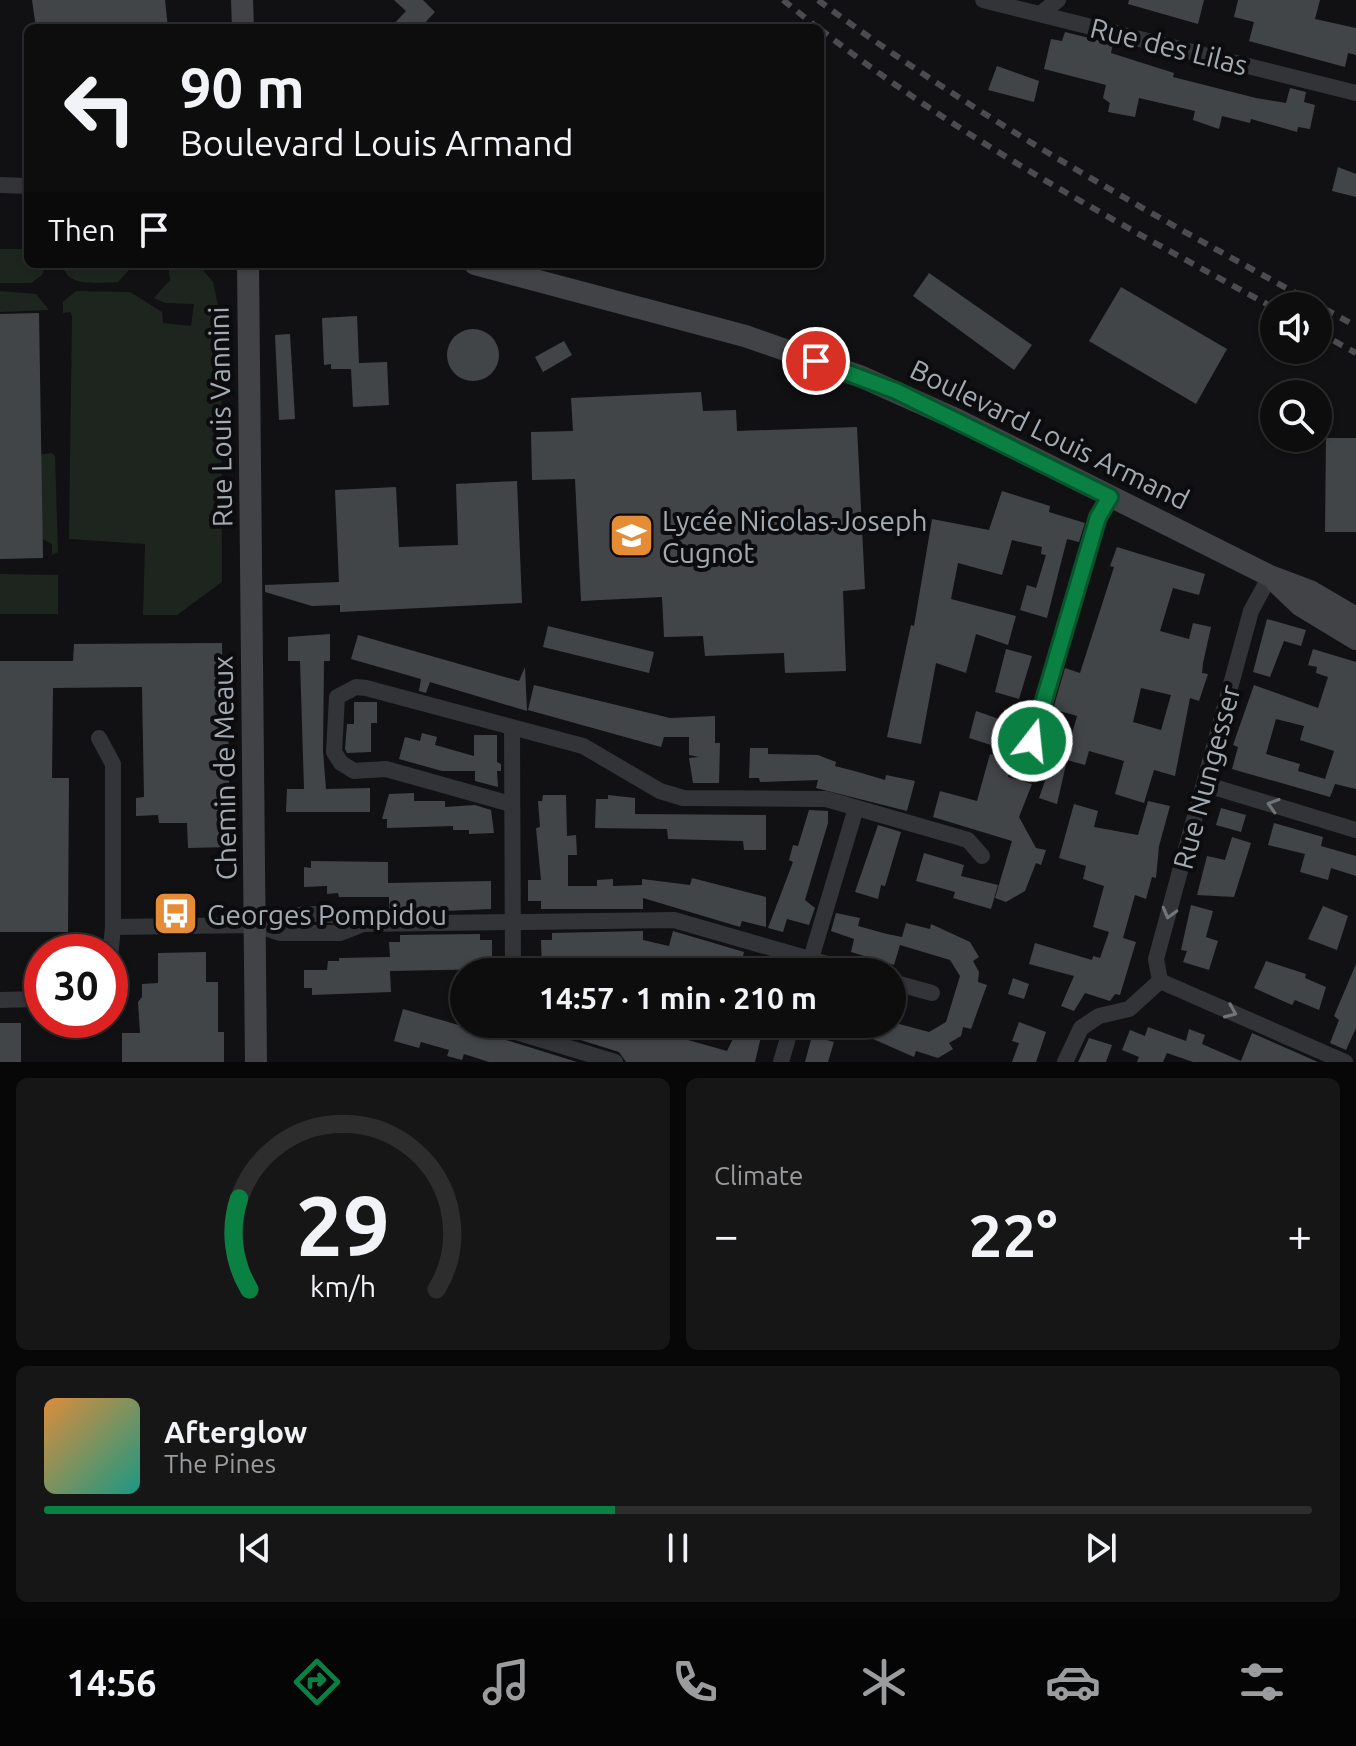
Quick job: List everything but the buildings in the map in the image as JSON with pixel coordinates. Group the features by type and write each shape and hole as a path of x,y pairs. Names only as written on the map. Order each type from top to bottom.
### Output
{"main road":[{"path":"242,0 243,24"},
{"name":"Rue Louis Vannini","path":"248,268 252,569"},
{"name":"Boulevard Louis Armand","path":"490,268 745,336 862,377 958,420 1270,576 1310,591 1356,618"},
{"name":"Chemin de Meaux","path":"252,569 256,1062"},
{"name":"Boulevard Louis Armand","path":"1270,576 1300,605 1356,639"}],"street":[{"name":"Rue des Lilas","path":"983,0 1356,93"},
{"path":"1040,14 1058,0"},
{"path":"0,185 24,186"},
{"path":"1032,741 1098,517 1110,497"},
{"name":"Rue Nungesser","path":"1160,981 1156,959 1251,611 1270,576"},
{"path":"511,804 386,769 354,771 341,763 334,752 337,697 346,690 366,688 583,746 660,791 683,798 809,797 856,808 968,840 982,856"},
{"path":"512,728 513,958"},
{"path":"99,738 113,764 112,934"},
{"path":"1204,784 1356,830"},
{"path":"811,958 856,808"},
{"path":"113,927 255,925 280,916 341,914 363,924 674,920 786,958"},
{"path":"1065,1062 1081,1028 1099,1016 1129,1009 1160,981 1345,1062"},
{"path":"906,986 932,993"},
{"path":"0,1000 24,999"},
{"path":"543,1038 615,1062"},
{"path":"781,1062 788,1038"}],"shaded area":[{"path":"0,249 24,249 24,268 45,268 42,275 31,283 0,283"},
{"path":"64,268 129,268 118,282 77,281"},
{"path":"168,268 201,268 213,282 221,320 222,582 177,615 143,615 145,544 69,539 72,316 70,312 63,313 63,302 76,291 130,292 162,312 163,323 191,326 194,304 165,303 154,298 170,280"},
{"path":"0,291 36,294 49,310 0,312"},
{"path":"52,453 55,456 58,552 52,555 52,544 30,532 30,456"},
{"path":"0,574 58,575 58,614 0,614"}],"railway":[{"path":"783,0 813,24"},
{"path":"818,0 947,90 1014,132 1149,212 1356,326"},
{"path":"824,32 873,69 984,143 1260,300"},
{"path":"1332,340 1356,353"}],"place":[{"name":"Lycée Nicolas-Joseph Cugnot","path":"631,536"},
{"name":"Georges Pompidou","path":"176,914"}],"route":[{"path":"816,361 896,391 1110,497 1098,517 1032,741"}]}
